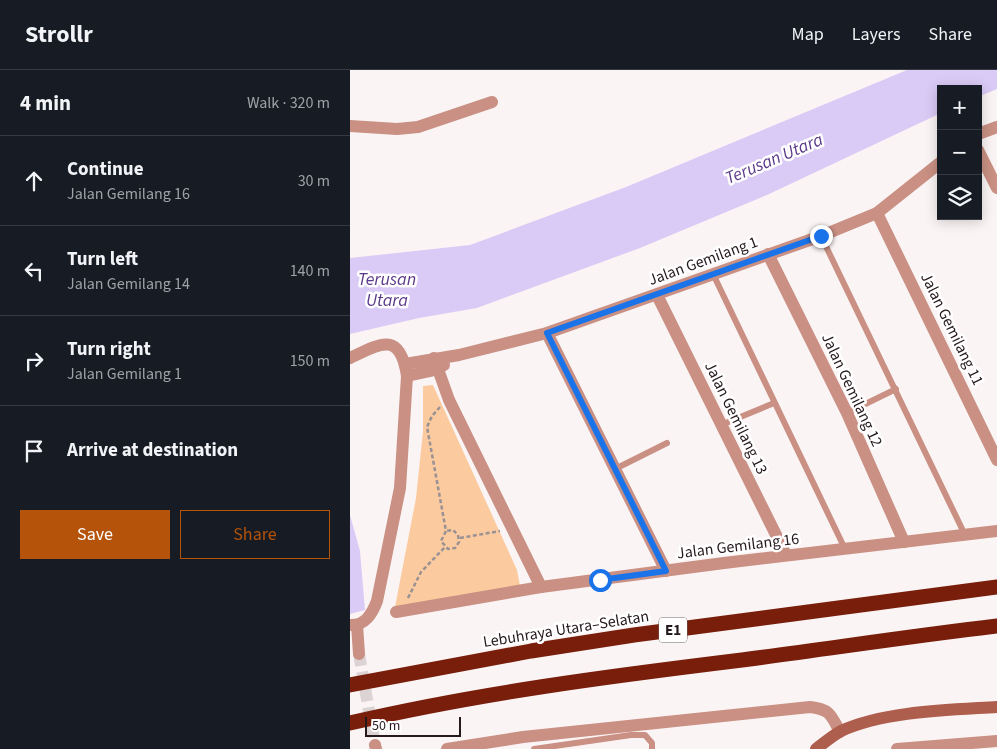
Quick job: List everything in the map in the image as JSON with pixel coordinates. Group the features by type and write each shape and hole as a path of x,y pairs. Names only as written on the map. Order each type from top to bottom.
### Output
{"highway":[{"name":"Lebuhraya Utara–Selatan","path":"350,685 531,650 997,587"},
{"name":"E1","path":"350,723 469,700 602,678 997,626"}],"street":[{"path":"350,126 398,129 418,127 492,102"},
{"path":"982,132 997,126"},
{"path":"982,158 997,188"},
{"name":"Jalan Gemilang 1","path":"406,370 436,364 459,356 547,333 714,276 768,254 821,236 877,213 937,165"},
{"name":"Jalan Gemilang 11","path":"877,213 997,460"},
{"name":"Jalan Gemilang 12","path":"768,254 847,414 904,542"},
{"name":"Jalan Gemilang 13","path":"657,295 786,556"},
{"path":"547,333 666,571"},
{"path":"350,358 380,344 389,344 398,349 406,370 400,488 377,601 373,612 353,626 358,654"},
{"path":"436,364 449,400 541,587"},
{"name":"Jalan Gemilang 16","path":"399,611 541,587 997,531"},
{"path":"449,749 523,737 741,712 810,707 823,708 831,714 840,732"},
{"path":"816,749 840,732 866,723 896,717 997,707"},
{"path":"897,749 997,741"}],"lane":[{"path":"821,236 965,535"},
{"path":"714,276 846,550"},
{"path":"847,414 896,389"},
{"path":"721,425 774,403"},
{"path":"615,470 667,443"},
{"path":"534,749 631,735 645,735 652,743 652,749"}],"path":[{"path":"446,531 427,427 432,416 449,400"},
{"path":"460,538 511,528"},
{"path":"446,531 456,532 460,538"},
{"path":"445,547 441,537 446,531"},
{"path":"445,547 455,548 460,538"},
{"path":"399,611 421,572 445,547"}],"shaded area":[{"path":"433,385 517,570 520,586 395,607 416,498 423,431 423,386"}],"water":[{"name":"Terusan Utara","path":"907,70 997,70 997,89 982,95 982,85 937,85 937,115 767,195 640,248 477,308 419,318 350,334 350,258 470,245 626,187"},
{"path":"350,515 360,551 365,610 350,614"}],"tunnel":[{"path":"359,654 375,745"}],"route":[{"path":"600,580 666,571 547,333 714,276 768,254 821,236"}]}
